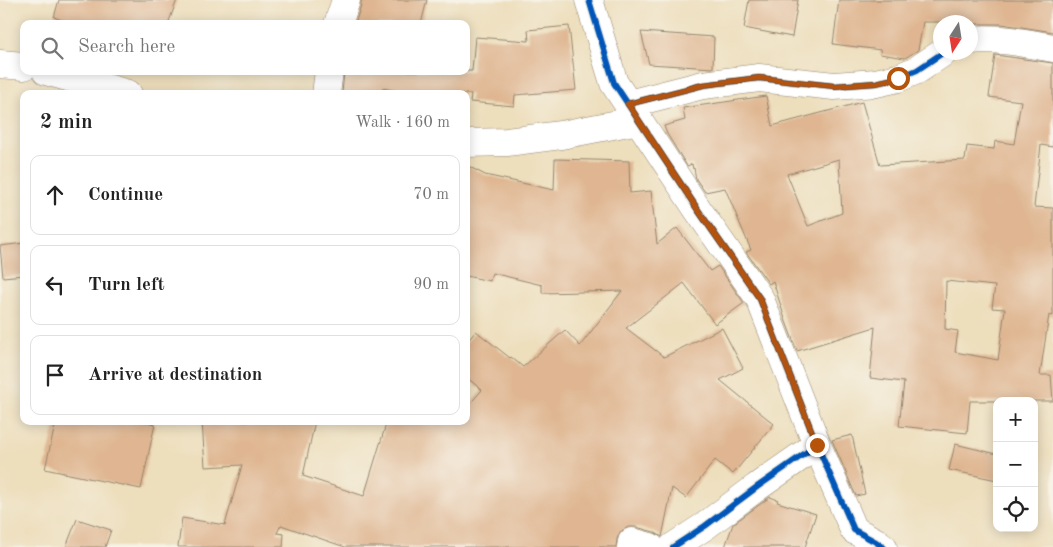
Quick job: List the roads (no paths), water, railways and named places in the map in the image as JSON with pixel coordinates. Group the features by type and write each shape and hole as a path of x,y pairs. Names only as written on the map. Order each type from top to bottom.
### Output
{"street":[{"path":"339,20 346,0"},
{"path":"589,0 614,83 760,299 817,445 854,530 883,547"},
{"path":"978,39 1010,41 1053,48"},
{"path":"470,144 561,136 633,112 703,85 759,78 834,86 876,83 898,78 917,70 933,59"},
{"path":"0,64 20,66"},
{"path":"60,75 114,90"},
{"path":"327,90 328,75"},
{"path":"673,547 817,445"},
{"path":"631,547 632,542 650,547"}]}
